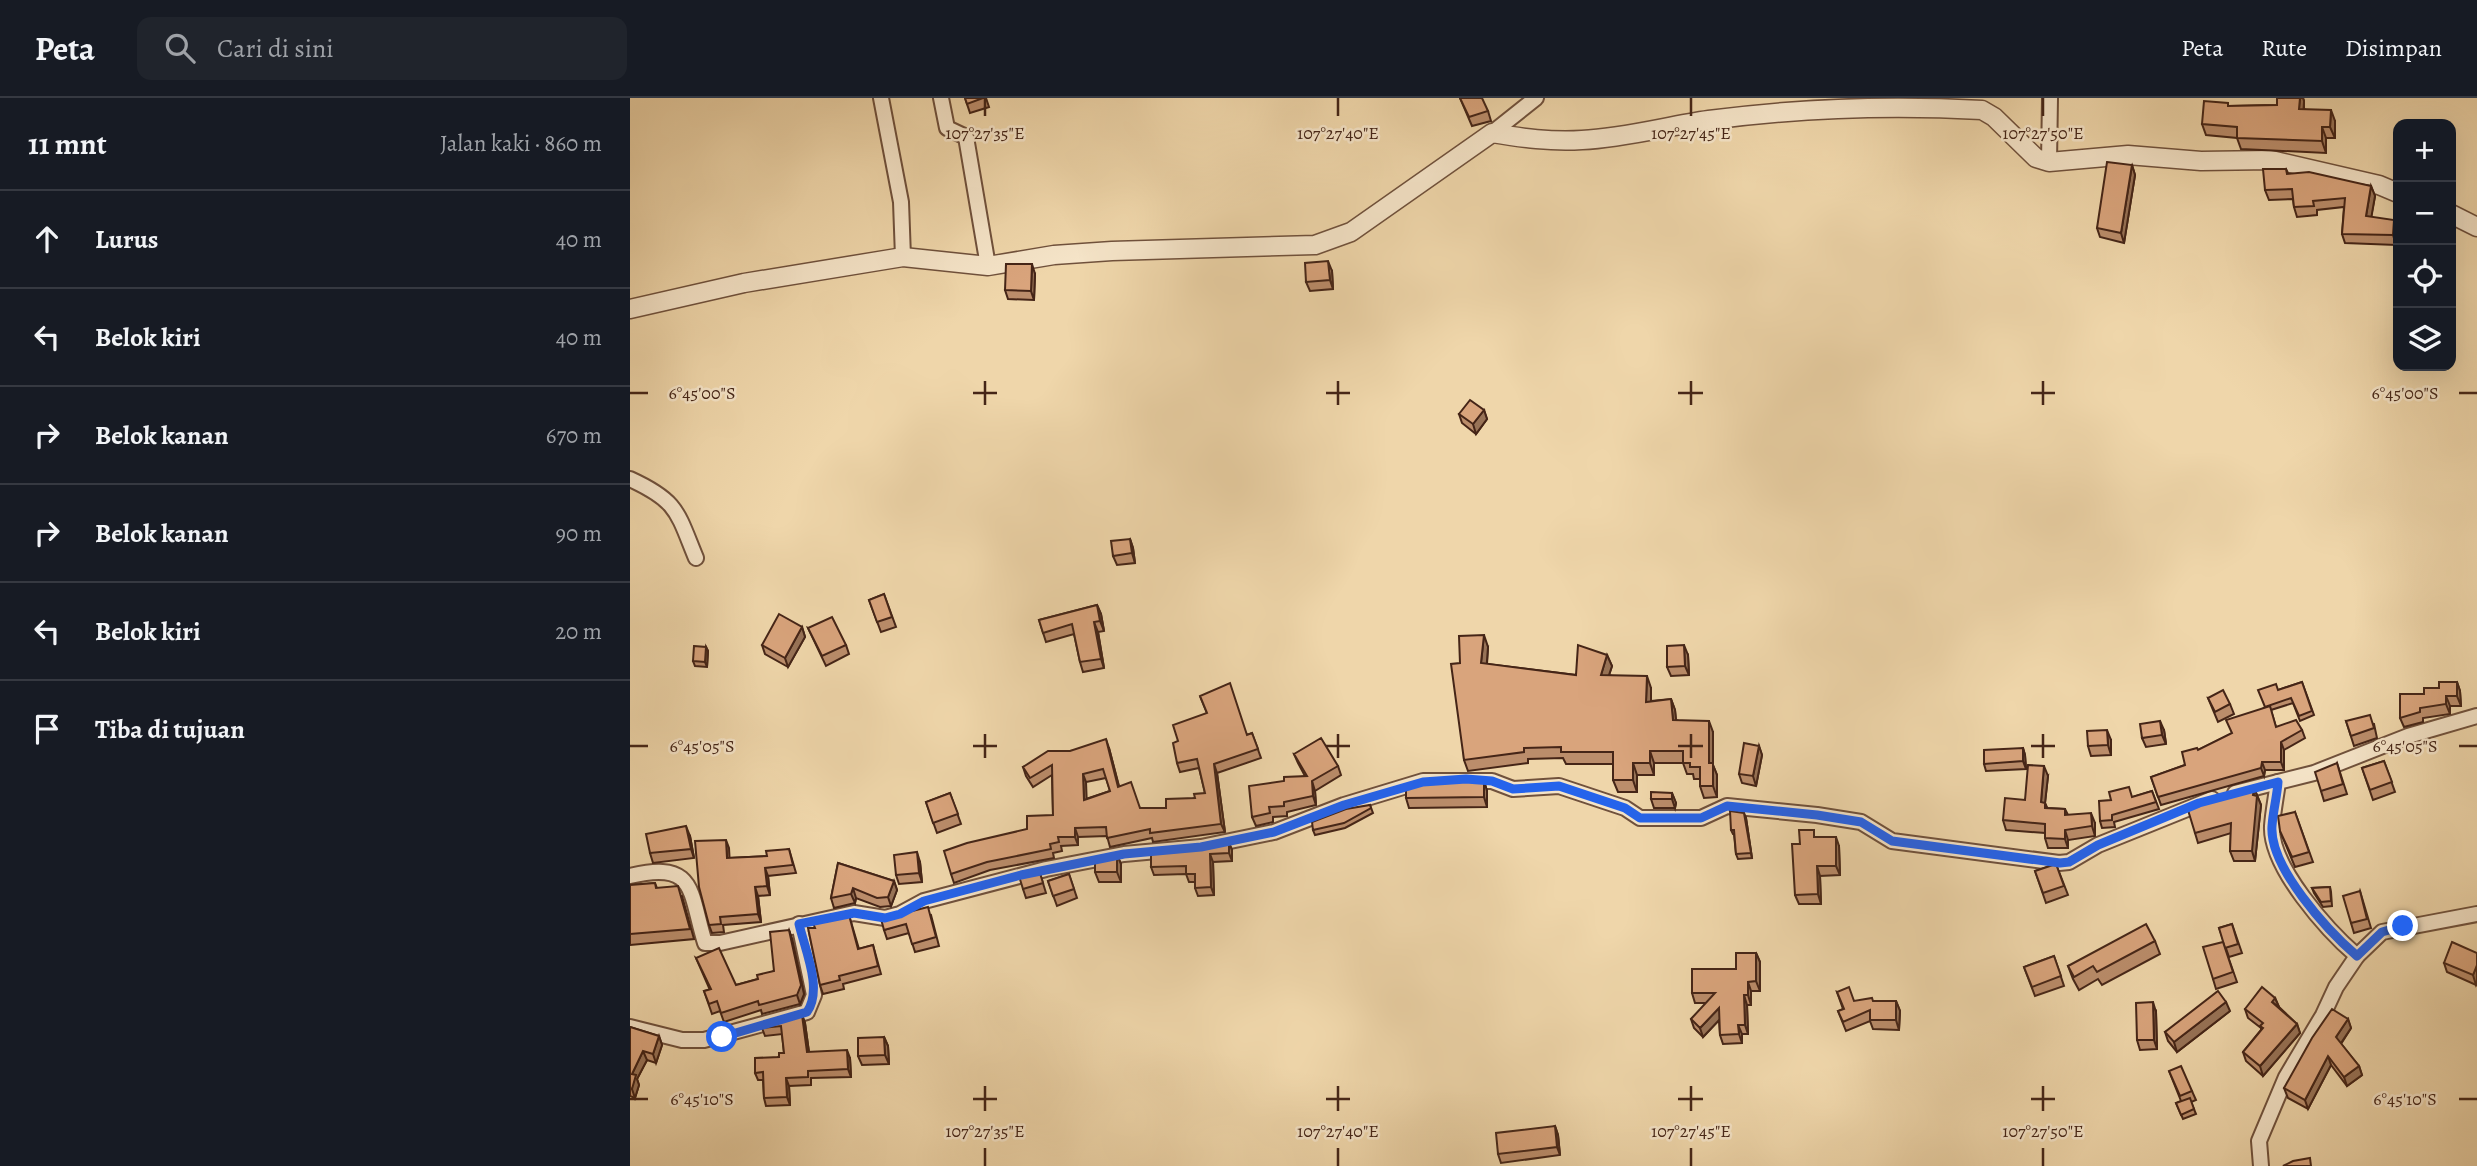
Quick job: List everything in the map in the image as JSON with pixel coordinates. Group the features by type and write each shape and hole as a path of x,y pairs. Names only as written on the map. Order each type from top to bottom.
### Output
{"street":[{"path":"881,98 901,202 903,257"},
{"path":"940,98 947,128 966,137 988,266"},
{"path":"630,309 744,283 903,257 988,266 1100,252 1315,246 1351,232 1492,133 1536,98"},
{"path":"2049,162 2050,98"},
{"path":"1492,133 1531,140 1583,140 1710,120 1801,111 1894,107 1982,110 1994,117 2036,158 2049,162 2128,155 2201,161 2270,160 2367,182 2393,191"},
{"path":"2456,216 2477,227"},
{"path":"630,479 669,501 677,510 696,558"},
{"path":"630,876 668,871 683,877 689,886 705,943 740,939 854,913 885,918 900,914 924,901 1046,869 1124,854 1201,847 1274,832 1344,805 1423,782 1492,781 1513,789 1559,786 1625,808 1640,818 1701,818 1727,806 1817,815 1861,822 1892,841 2060,863 2069,862 2098,845 2199,803 2314,773 2408,736 2477,716"},
{"path":"2278,782 2272,828 2276,846 2293,883 2315,916 2357,956"},
{"path":"2261,1166 2259,1142 2286,1077 2323,1015 2336,986 2357,956 2382,932 2477,914"},
{"path":"630,1027 682,1040 704,1040 807,1012 814,995 799,924"}],"building":[{"path":"965,98 983,98 967,104"},
{"path":"1460,98 1482,98 1488,111 1469,117"},
{"path":"2277,98 2300,98 2299,109 2331,110 2330,127 2322,127 2322,141 2237,138 2237,127 2202,124 2204,101 2228,103 2228,106 2277,105"},
{"path":"2107,162 2132,165 2121,233 2097,228"},
{"path":"2263,169 2286,169 2287,174 2309,172 2371,186 2366,216 2393,220 2393,235 2342,234 2345,198 2313,201 2314,206 2294,207 2292,189 2265,190"},
{"path":"1328,261 1330,280 1306,282 1305,263"},
{"path":"1006,264 1032,264 1031,291 1005,290"},
{"path":"1470,400 1484,410 1473,424 1459,414"},
{"path":"1130,539 1132,553 1113,556 1111,541"},
{"path":"884,594 892,617 877,622 869,600"},
{"path":"1097,605 1100,621 1094,622 1101,659 1080,662 1072,624 1043,633 1039,620"},
{"path":"779,614 802,627 785,658 762,645"},
{"path":"832,617 846,645 822,656 808,628"},
{"path":"1484,635 1481,663 1576,675 1578,645 1607,655 1601,675 1647,676 1646,702 1671,699 1673,720 1709,721 1709,763 1713,763 1713,786 1700,786 1700,767 1690,767 1690,763 1683,763 1683,751 1650,751 1650,763 1633,763 1633,780 1613,780 1613,752 1561,752 1561,747 1524,748 1524,752 1464,760 1451,664 1460,663 1459,636"},
{"path":"1684,645 1685,666 1667,667 1667,646"},
{"path":"694,646 706,647 705,662 693,661"},
{"path":"2302,682 2312,711 2299,716 2291,698 2265,707 2258,690 2276,684 2278,690"},
{"path":"2439,682 2457,682 2457,696 2446,696 2446,704 2420,708 2420,712 2400,718 2400,694 2424,694 2424,688 2439,688"},
{"path":"1230,683 1247,735 1252,733 1258,749 1214,764 1221,824 1150,833 1150,829 1107,838 1106,827 1075,828 1075,837 1058,837 1059,842 1050,844 1051,849 987,862 951,874 944,851 1027,829 1027,816 1053,815 1052,765 1030,778 1023,767 1048,751 1070,751 1106,739 1118,787 1131,782 1140,808 1166,808 1166,799 1195,798 1194,794 1205,793 1197,759 1177,763 1173,743 1178,741 1173,725 1207,713 1200,696","holes":["1103,769 1110,791 1084,800 1083,774"]},
{"path":"2223,690 2230,704 2215,712 2208,698"},
{"path":"2270,706 2276,727 2296,720 2302,730 2281,742 2281,762 2262,762 2261,768 2158,797 2151,777 2185,765 2182,752 2197,748 2198,750 2232,733 2226,720"},
{"path":"2370,715 2374,728 2351,736 2346,721"},
{"path":"2160,721 2162,735 2142,738 2140,724"},
{"path":"2107,730 2108,745 2088,746 2087,731"},
{"path":"1321,738 1338,766 1312,781 1313,796 1284,802 1284,806 1269,807 1270,813 1252,817 1249,786 1284,781 1284,777 1307,776 1294,754"},
{"path":"1744,743 1759,746 1753,776 1739,774"},
{"path":"2023,748 2023,761 1984,764 1984,750"},
{"path":"2384,761 2392,782 2370,790 2362,768"},
{"path":"2337,763 2343,784 2321,791 2315,772"},
{"path":"2028,765 2044,766 2041,802 2045,803 2045,808 2065,809 2065,815 2091,813 2092,826 2065,830 2065,839 2045,838 2045,824 2003,820 2005,798 2025,800"},
{"path":"1421,781 1484,781 1484,797 1406,798 1406,786"},
{"path":"2129,787 2132,797 2152,791 2156,802 2112,815 2112,820 2100,821 2099,801 2111,800 2109,792"},
{"path":"2254,788 2253,795 2257,796 2252,851 2230,851 2231,823 2195,833 2188,810 2199,803"},
{"path":"1651,792 1672,793 1672,799 1651,799"},
{"path":"950,793 958,814 933,823 926,802"},
{"path":"1370,805 1371,808 1344,823 1313,830 1312,822 1346,809"},
{"path":"1730,811 1744,813 1751,853 1736,854"},
{"path":"2295,812 2309,852 2292,857 2280,831 2278,816"},
{"path":"686,826 691,849 650,853 646,834"},
{"path":"1799,830 1814,830 1814,837 1836,837 1836,866 1817,866 1818,894 1795,895 1792,844 1800,844"},
{"path":"726,840 727,858 767,856 766,851 789,849 793,865 765,868 767,886 755,887 758,914 720,917 721,924 709,925 699,887 695,841"},
{"path":"1229,843 1229,853 1210,854 1211,887 1195,888 1195,874 1186,874 1186,866 1151,867 1151,853"},
{"path":"917,852 919,873 896,875 894,855"},
{"path":"1117,855 1117,872 1095,872 1095,859"},
{"path":"838,863 894,881 888,897 877,898 853,888 851,894 831,898"},
{"path":"2056,864 2064,886 2043,893 2035,871"},
{"path":"1039,870 1043,883 1023,889 1019,876"},
{"path":"1069,874 1074,889 1053,896 1048,881"},
{"path":"655,883 656,888 678,886 690,929 630,934 630,885"},
{"path":"2330,887 2331,901 2321,902 2312,888"},
{"path":"2360,891 2367,919 2351,923 2343,896"},
{"path":"928,907 936,937 912,944 906,924 884,930 881,919"},
{"path":"849,915 858,949 873,945 878,966 839,976 840,980 820,985 808,928 815,928 813,923"},
{"path":"2146,924 2155,941 2097,972 2093,966 2074,977 2068,966"},
{"path":"2232,924 2238,944 2225,948 2219,928"},
{"path":"789,930 801,985 797,995 759,1005 758,1001 721,1013 717,1001 709,1004 704,991 711,989 696,958 719,948 736,985 758,979 757,975 774,971 770,932"},
{"path":"2223,942 2233,972 2213,979 2203,947"},
{"path":"2452,942 2477,953 2477,965 2473,975 2444,963"},
{"path":"1736,953 1756,953 1756,981 1748,982 1748,995 1744,995 1745,1025 1738,1025 1739,1034 1720,1035 1719,1008 1700,1028 1691,1019 1715,993 1692,993 1692,969 1736,969"},
{"path":"2054,956 2061,976 2032,987 2024,967"},
{"path":"1849,987 1854,1001 1872,998 1873,1001 1896,1001 1896,1020 1870,1020 1870,1010 1843,1022 1838,1011 1844,1009 1837,992"},
{"path":"2262,987 2275,998 2272,1002 2297,1024 2260,1066 2243,1052 2263,1028 2260,1026 2263,1023 2245,1009"},
{"path":"2218,991 2226,1002 2174,1042 2165,1032"},
{"path":"2153,1002 2154,1040 2137,1040 2136,1003"},
{"path":"2332,1009 2348,1019 2336,1037 2359,1066 2344,1077 2328,1056 2305,1100 2284,1088"},
{"path":"802,1015 807,1052 847,1050 848,1069 808,1071 808,1077 786,1078 787,1097 764,1098 763,1072 755,1073 755,1058 779,1057 779,1053 784,1053 781,1026 762,1026"},
{"path":"630,1027 659,1036 653,1054 643,1051 632,1074 636,1075 632,1089 630,1088"},
{"path":"884,1037 885,1055 858,1056 858,1038"},
{"path":"2181,1066 2192,1091 2180,1096 2169,1071"},
{"path":"2190,1098 2194,1109 2181,1115 2176,1103"},
{"path":"1555,1126 1557,1147 1498,1154 1496,1133"},
{"path":"2310,1158 2311,1166 2283,1166 2293,1161"}],"route":[{"path":"722,1037 807,1012 814,995 799,924 854,913 885,918 900,914 924,901 1046,869 1124,854 1201,847 1274,832 1344,805 1423,782 1466,779 1492,781 1513,789 1539,785 1559,786 1589,795 1606,805 1625,808 1640,818 1701,818 1727,806 1817,815 1861,822 1892,841 2060,863 2069,862 2098,845 2199,803 2278,782 2272,828 2276,846 2293,883 2315,916 2357,956 2382,932 2403,926"}]}
